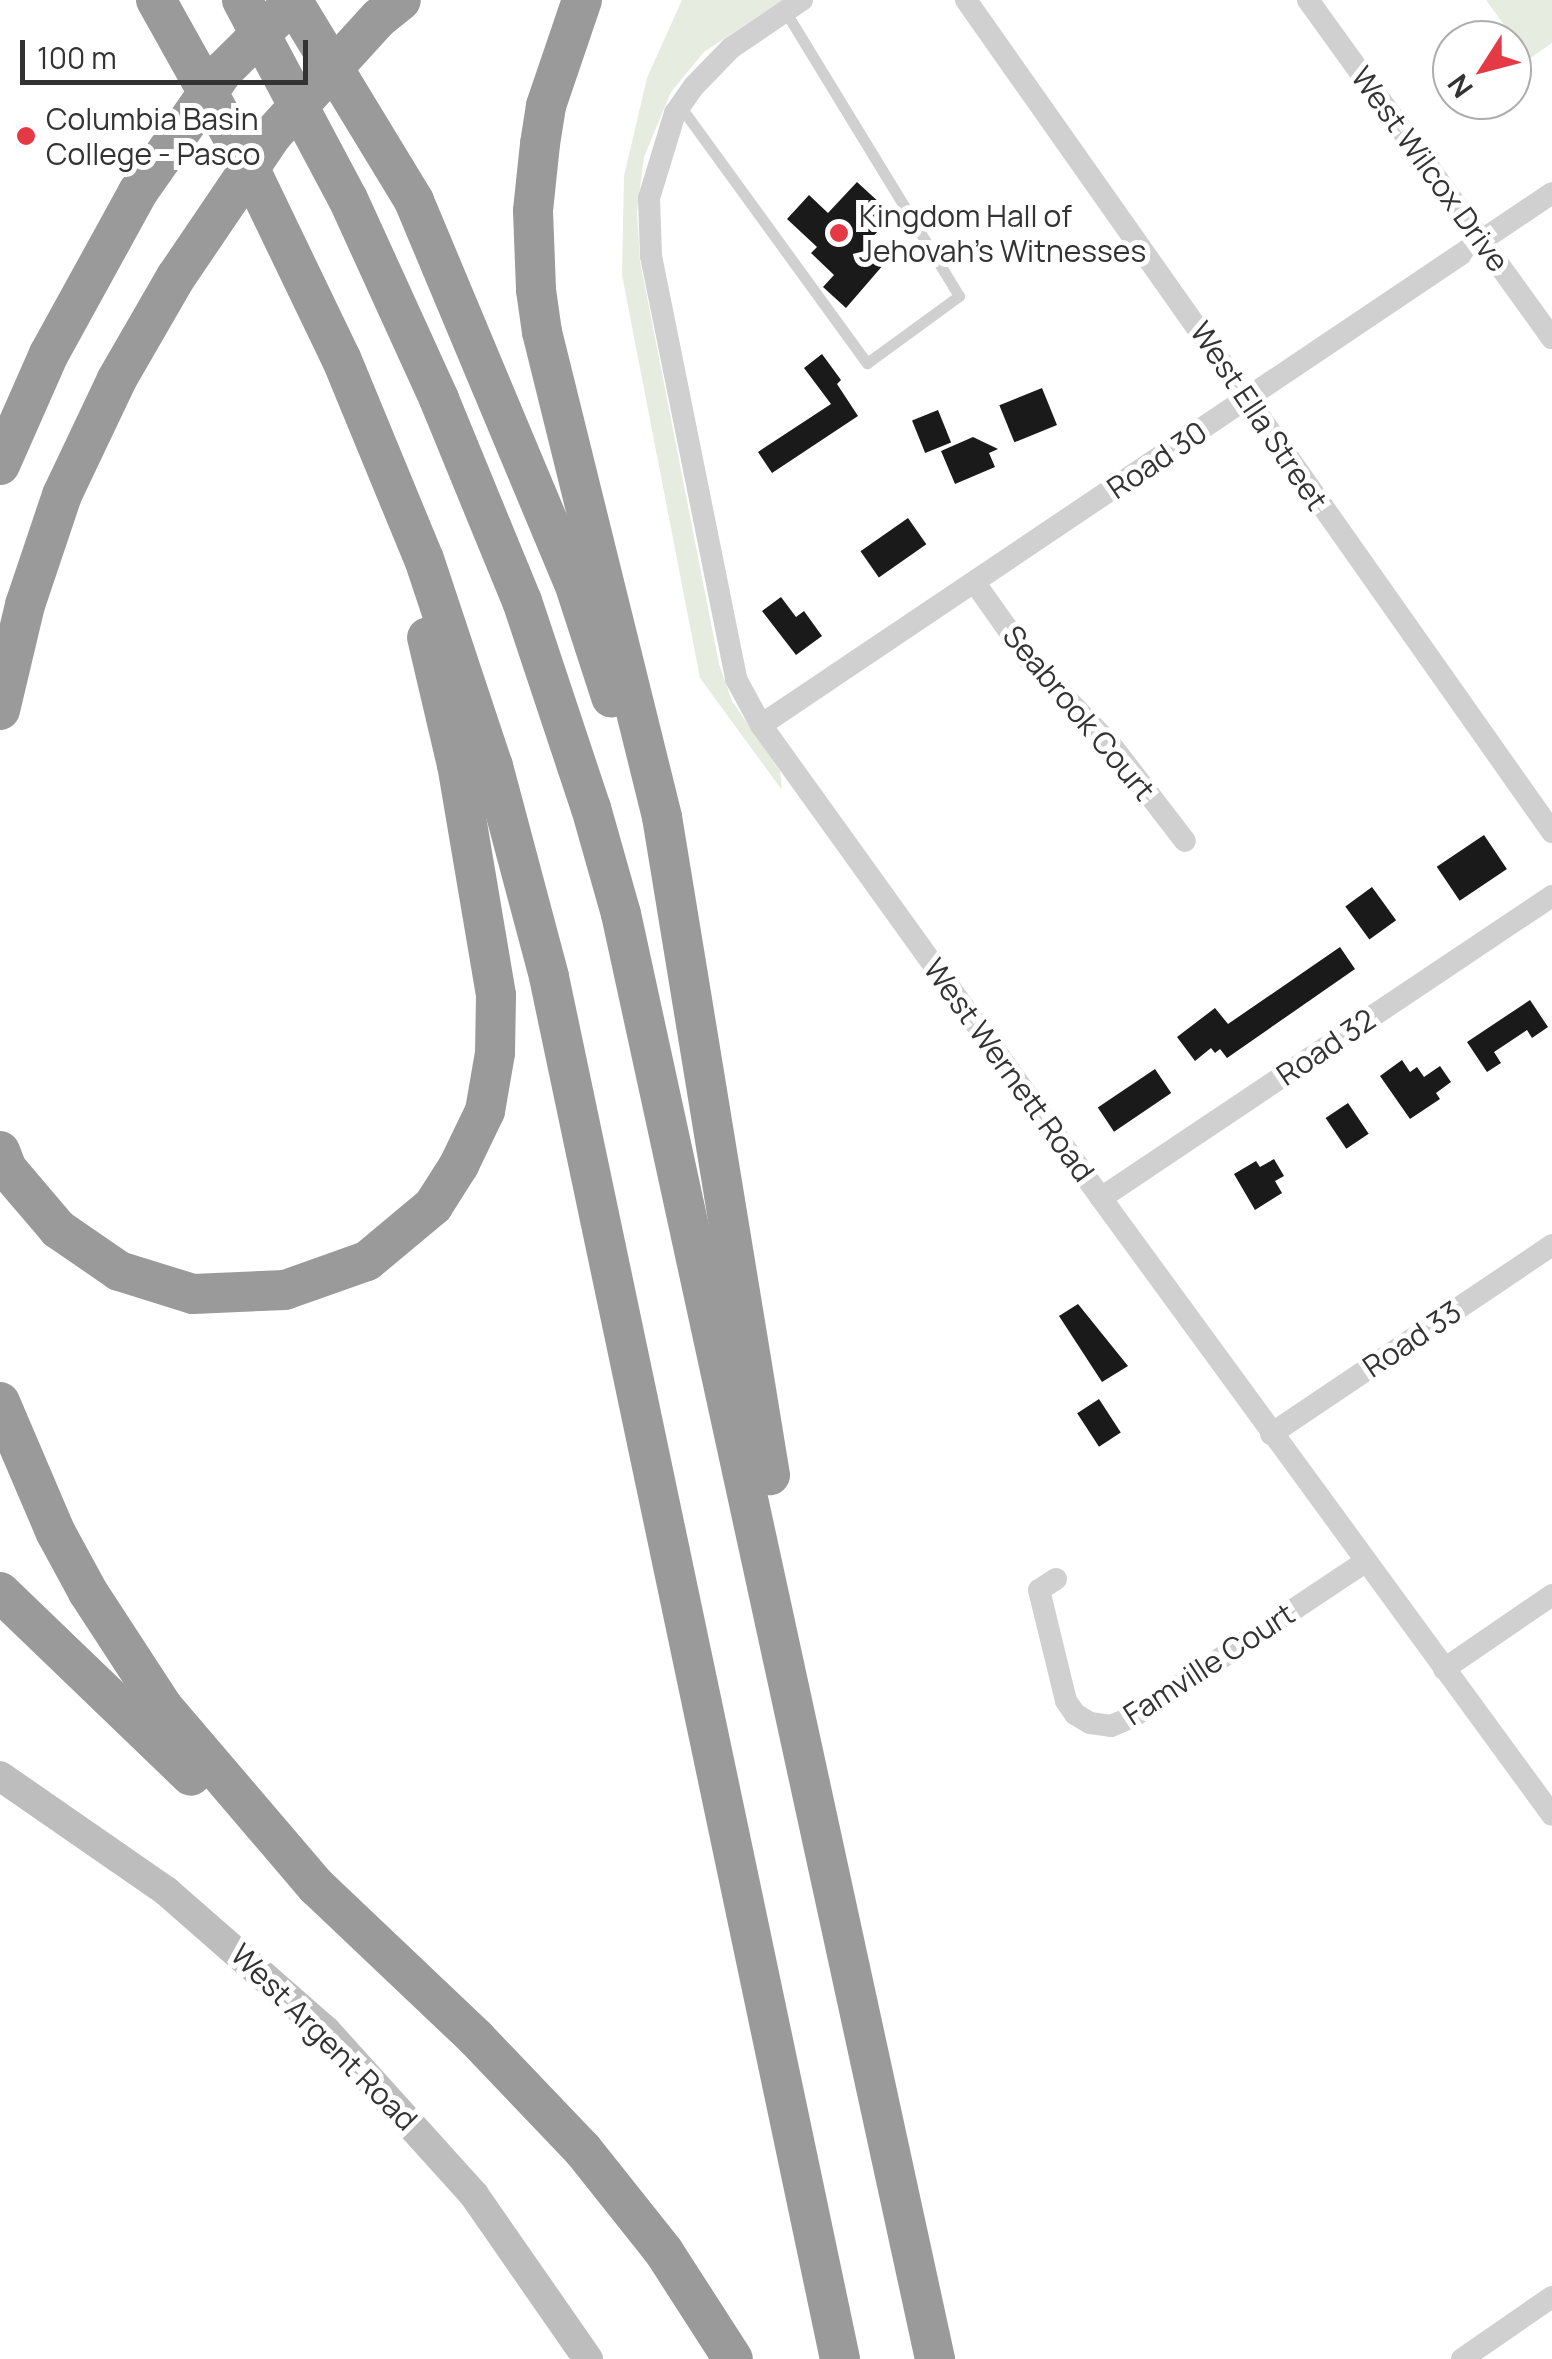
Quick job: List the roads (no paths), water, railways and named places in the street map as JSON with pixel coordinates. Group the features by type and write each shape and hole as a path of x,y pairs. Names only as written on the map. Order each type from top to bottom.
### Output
{"highway":[{"path":"156,0 287,242 384,458 493,766 549,977 840,2359"},
{"path":"242,0 348,199 446,415 522,601 591,808 621,914 935,2359"},
{"path":"0,465 49,354 138,192 223,72 294,0 414,201 576,590 676,895"},
{"path":"582,0 546,106 533,210 536,290 553,376 626,657 676,895 843,1922"},
{"path":"0,710 25,605 62,495 117,379 176,277 272,135 390,9"},
{"path":"0,1151 7,1169 58,1229 119,1271 193,1294 285,1290 367,1261 433,1206 460,1165 484,1111 495,1052 496,995 457,765 384,458"},
{"path":"0,1402 56,1533 126,1652 204,1759 317,1887 476,2038 583,2150 664,2252 733,2359"},
{"path":"0,1592 294,1874 317,1887"}],"main road":[{"name":"West Argent Road","path":"0,1776 166,1891 326,2030 474,2195 588,2359"}],"street":[{"name":"West Ella Street","path":"966,0 1552,832"},
{"name":"West Wilcox Drive","path":"1308,0 1552,338"},
{"path":"680,106 731,48 793,6"},
{"name":"West Wernett Road","path":"680,106 652,184 649,242 728,654 761,725 1271,1434 1552,1815"},
{"name":"Road 30","path":"761,725 1552,193"},
{"name":"Seabrook Court","path":"974,583 1031,662 1111,745 1185,840"},
{"name":"Road 32","path":"1100,1198 1552,896"},
{"name":"Road 33","path":"1271,1434 1552,1245"},
{"name":"Famville Court","path":"1056,1579 1040,1590 1066,1701 1075,1714 1090,1723 1112,1726 1134,1716 1365,1562"},
{"path":"1444,1670 1552,1596"},
{"path":"1462,2359 1552,2297"}],"lane":[{"path":"680,106 867,363 959,296 793,6"}],"place":[{"name":"Columbia Basin College - Pasco","path":"26,136"},
{"name":"Kingdom Hall of Jehovah's Witnesses","path":"839,233"}]}
